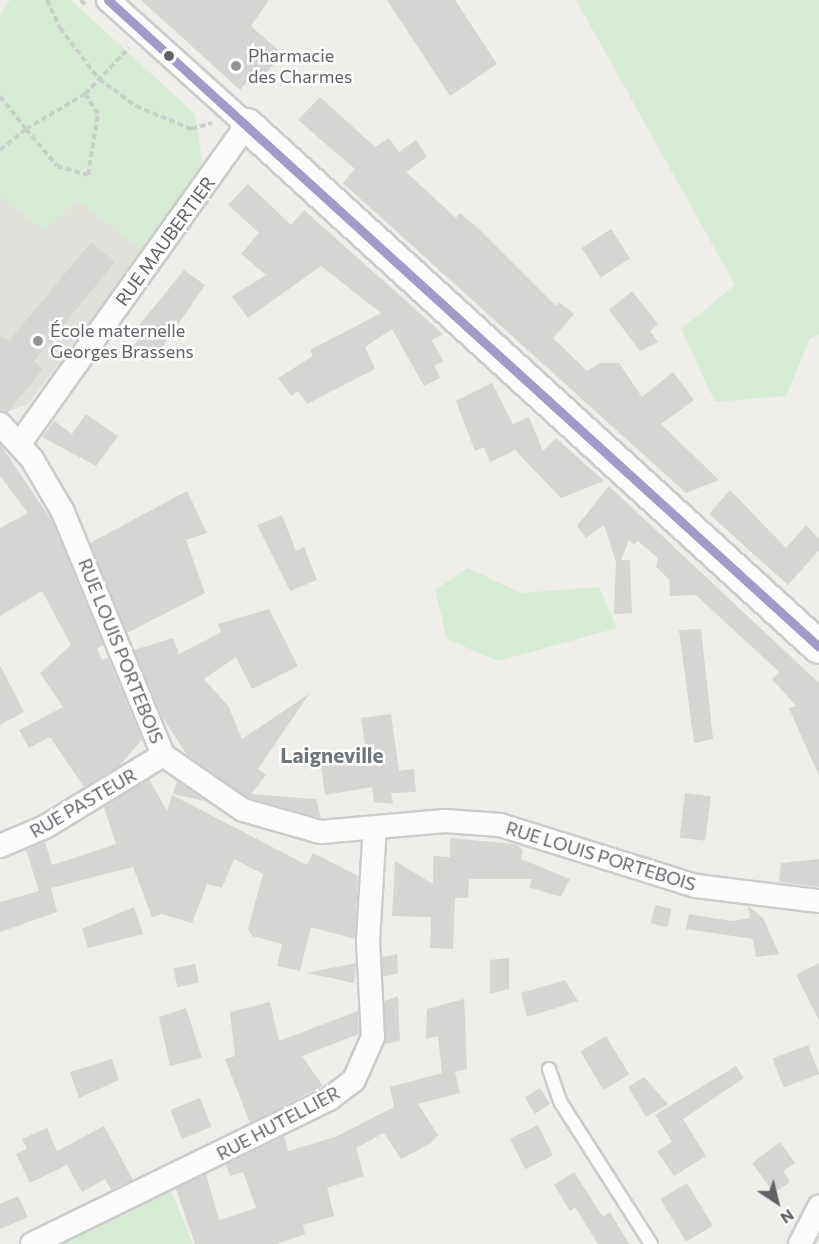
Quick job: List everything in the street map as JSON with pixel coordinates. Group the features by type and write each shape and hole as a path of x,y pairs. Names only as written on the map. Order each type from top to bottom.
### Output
{"main road":[{"path":"237,116 819,647"}],"street":[{"path":"108,0 237,116"},
{"name":"RUE MAUBERTIER","path":"20,443 237,116"},
{"name":"RUE LOUIS PORTEBOIS","path":"0,424 20,443 63,512 163,755 264,819 321,832 458,821 500,825 696,886 819,901"},
{"name":"RUE PASTEUR","path":"0,846 55,822 163,755"},
{"name":"RUE HUTELLIER","path":"32,1244 310,1108 354,1080 373,1037 368,934 375,827"},
{"path":"800,1244 819,1207"}],"lane":[{"path":"549,1069 561,1103 651,1244"}],"path":[{"path":"47,0 60,28 99,79 135,106 191,129 206,128 237,116"},
{"path":"0,150 26,129 85,94 128,50"},
{"path":"0,96 57,166 88,174 98,114 85,94"}],"shaded area":[{"name":"École maternelle Georges Brassens","path":"0,196 44,230 78,200 143,252 28,404 7,412 0,407"}],"green space":[{"path":"10,0 71,0 195,114 203,165 143,252 78,200 44,230 0,196 0,15"},
{"path":"576,0 819,0 819,335 810,338 786,396 715,402 681,329 735,285"},
{"path":"468,568 521,593 599,587 617,628 498,661 447,639 435,590"},
{"path":"171,1191 193,1244 61,1244"}],"building":[{"path":"141,0 269,0 251,26 283,54 264,75 257,70 240,90"},
{"path":"387,0 455,0 497,64 450,96"},
{"path":"320,97 375,147 389,138 399,152 416,140 427,157 406,172 456,218 460,213 481,231 556,306 559,302 574,314 553,338 587,371 600,363 619,363 642,397 673,372 694,400 661,424 719,480 686,493 343,183 355,169 298,120"},
{"path":"248,184 291,225 304,210 443,334 432,340 443,361 434,366 440,378 424,386 392,329 365,347 375,369 307,404 298,391 291,396 278,378 313,356 310,350 381,313 321,266 248,318 232,296 266,275 241,254 259,233 228,205"},
{"path":"611,229 630,258 601,277 582,248"},
{"path":"91,242 115,262 34,361 43,369 7,413 0,411 0,335 9,341"},
{"path":"184,270 205,285 159,352 154,349 144,362 130,352 139,339 132,334"},
{"path":"632,291 658,324 650,331 658,342 640,351 609,310"},
{"path":"492,383 513,424 529,417 543,451 556,438 604,481 561,498 515,450 490,462 484,447 475,451 456,401"},
{"path":"86,414 118,436 96,466 42,437 54,421 72,434"},
{"path":"0,444 52,521 103,645 97,648 102,660 108,658 142,740 119,766 84,787 50,737 29,748 19,730 63,707 40,673 71,645 42,591 0,616 0,528 28,513 0,476"},
{"path":"609,486 819,683 819,776 789,708 796,706 772,679 779,672 696,595 670,596 669,579 656,567 658,558 638,541 634,545 629,540 621,560 630,560 632,613 614,614 616,562 604,525 586,538 577,526"},
{"path":"730,490 786,548 806,525 819,539 819,550 788,585 709,514"},
{"path":"187,491 207,533 186,540 205,593 127,633 90,543"},
{"path":"282,515 296,551 304,547 317,580 290,591 257,525"},
{"path":"269,609 298,666 252,689 236,657 204,679 228,706 242,739 309,694 258,769 266,775 251,794 316,799 321,818 249,798 187,755 163,718 134,650 173,638 179,654 221,632 218,624"},
{"path":"701,629 713,739 694,743 679,630"},
{"path":"0,665 24,712 0,725"},
{"path":"391,714 399,771 414,769 416,792 391,793 393,804 374,802 372,787 325,795 321,764 367,757 361,718"},
{"path":"149,779 167,811 172,795 307,865 313,853 358,876 355,939 311,927 300,971 277,966 282,944 252,936 248,929 263,874 234,859 222,888 207,884 192,923 162,914 152,917 133,867 51,888 57,912 0,932 0,902 39,891 26,850 45,842 52,865 116,844 104,807"},
{"path":"177,781 205,801 173,794"},
{"path":"685,793 711,796 705,841 680,838"},
{"path":"450,838 515,844 523,850 521,859 570,879 561,897 529,887 532,879 469,879 468,898 455,898 453,949 430,948 431,917 392,916 395,861 433,884 433,856 450,857"},
{"path":"819,859 819,887 779,882 781,863"},
{"path":"655,905 672,909 667,927 651,924"},
{"path":"748,906 763,918 779,954 756,957 753,939 686,929 689,914 732,921 750,918"},
{"path":"134,907 143,934 88,948 82,929"},
{"path":"397,954 398,973 383,977 382,957"},
{"path":"509,958 509,989 490,994 490,960"},
{"path":"356,963 354,983 307,973"},
{"path":"819,963 819,1020 796,975"},
{"path":"195,964 199,983 177,987 173,969"},
{"path":"565,980 578,1001 527,1017 521,993"},
{"path":"398,996 400,1041 384,1044 385,1001"},
{"path":"464,999 467,1069 455,1072 460,1093 418,1104 438,1135 431,1143 401,1159 384,1133 356,1148 364,1176 327,1188 334,1216 303,1225 305,1234 277,1244 195,1244 176,1189 206,1174 219,1220 256,1208 243,1172 230,1176 226,1164 284,1136 288,1151 335,1137 394,1107 390,1087 442,1073 438,1036 426,1039 427,1009"},
{"path":"270,1002 279,1041 358,1011 359,1034 302,1056 323,1086 250,1123 225,1059 235,1056 230,1012"},
{"path":"186,1008 202,1058 170,1066 159,1017"},
{"path":"606,1036 629,1075 603,1090 580,1051"},
{"path":"808,1045 819,1074 784,1088 773,1059"},
{"path":"112,1059 119,1080 79,1098 70,1072"},
{"path":"736,1066 744,1078 683,1119 706,1156 674,1176 657,1151 672,1142 655,1115"},
{"path":"644,1077 668,1104 646,1117 628,1087"},
{"path":"540,1088 550,1104 535,1114 525,1098"},
{"path":"200,1098 212,1127 182,1139 170,1110"},
{"path":"538,1125 553,1156 525,1169 510,1139"},
{"path":"104,1126 133,1180 111,1190 105,1179 82,1192 67,1165 30,1183 16,1154 27,1149 22,1139 47,1128 57,1151"},
{"path":"780,1142 795,1163 783,1171 790,1182 774,1193 752,1163"},
{"path":"574,1172 603,1217 610,1212 629,1244 598,1244 575,1207 570,1211 554,1185"},
{"path":"687,1183 713,1226 686,1242 660,1199"},
{"path":"18,1196 28,1217 0,1229 0,1204"}],"transit line":[{"path":"108,0 819,647"}],"place":[{"name":"Pharmacie des Charmes","path":"236,66"},
{"name":"École maternelle Georges Brassens","path":"38,341"}],"district":[{"name":"Laigneville","path":"332,755"}]}
